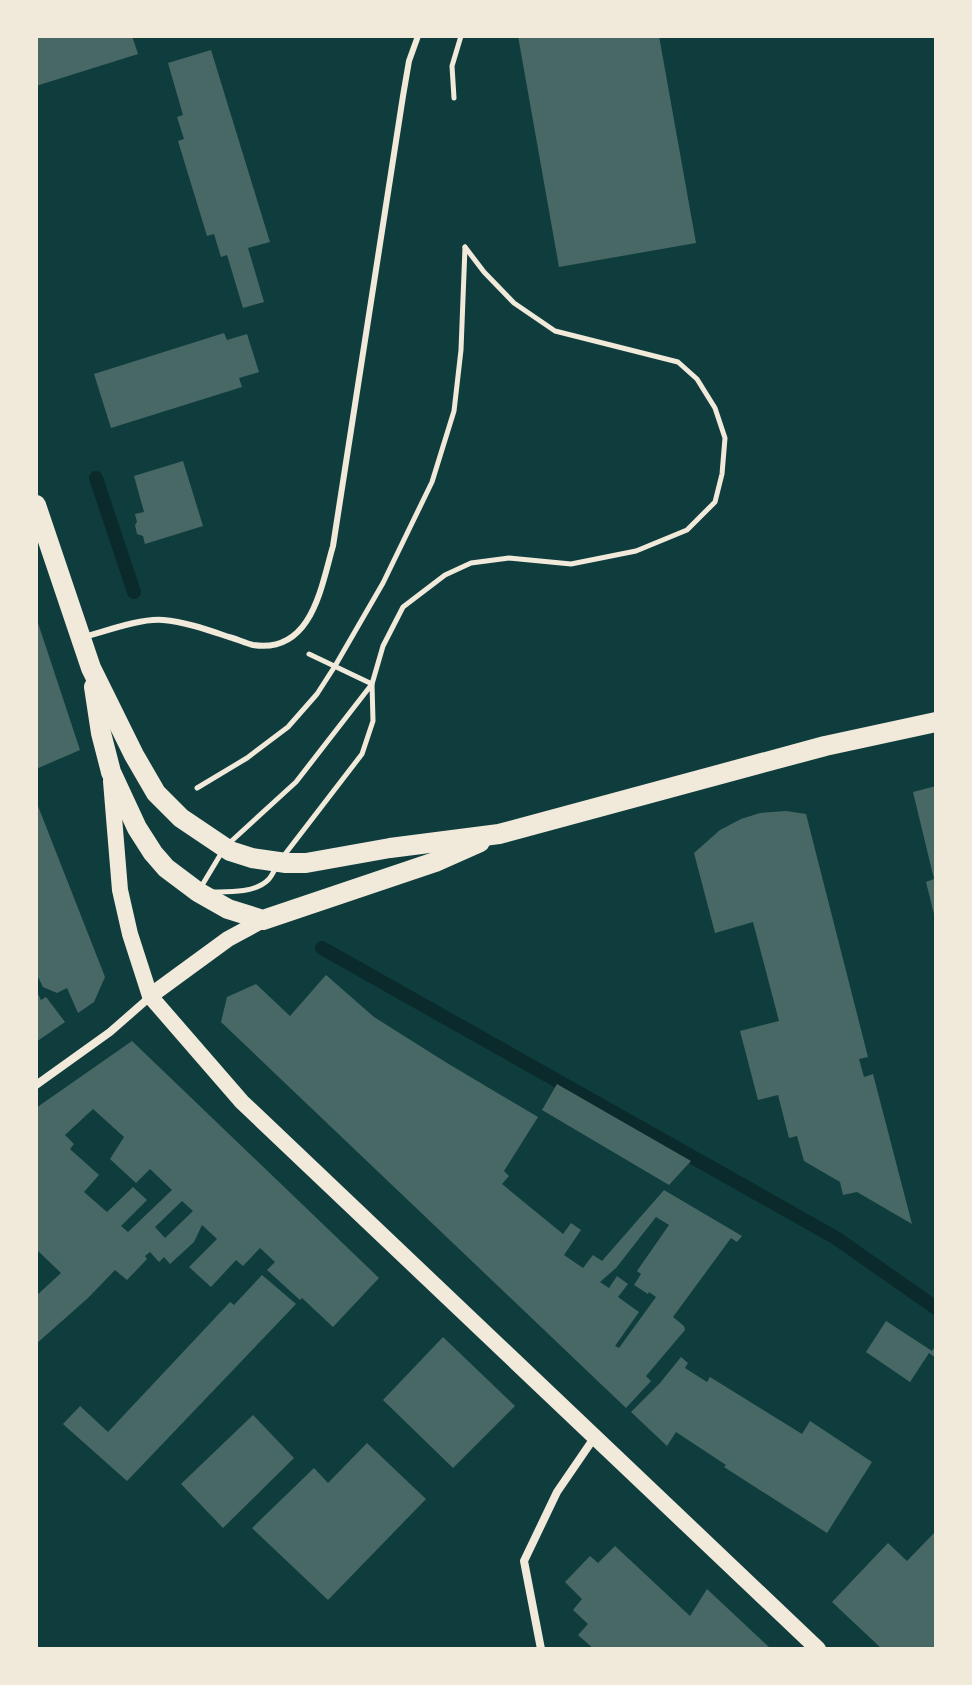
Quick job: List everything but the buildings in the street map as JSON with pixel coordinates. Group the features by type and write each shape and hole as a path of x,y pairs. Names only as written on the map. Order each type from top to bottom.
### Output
{"main road":[{"path":"37,508 91,668 156,793 181,818 230,851 252,858 306,863 499,834 825,746 936,722"},
{"path":"91,668 101,733 111,772 120,890 150,996 242,1102 818,1649"},
{"path":"111,772 137,828 166,868 228,909 263,920"},
{"path":"150,996 228,939 263,920 435,862 499,834"}],"street":[{"path":"36,1085 110,1032 150,996"},
{"path":"541,1649 524,1561 557,1492 594,1438"}],"lane":[{"path":"81,638 159,619 202,628 253,645 275,644 300,631 313,611 333,546 403,96 409,61 418,36"}],"path":[{"path":"454,98 452,66 461,36"},
{"path":"189,792 247,758 288,727 317,694 383,583 432,482 454,411 461,350 465,247 514,303 555,331 678,362 697,379 715,408 725,438 722,474 715,502 687,530 636,551 571,564 509,558 471,563 445,575 403,607 383,646 372,684 373,721 362,754 279,862 271,877 251,888 198,892"},
{"path":"283,642 372,684"},
{"path":"198,892 225,847 296,782 372,684"}],"waterway":[{"path":"96,478 134,592"},
{"path":"322,948 836,1238 936,1308"}]}
